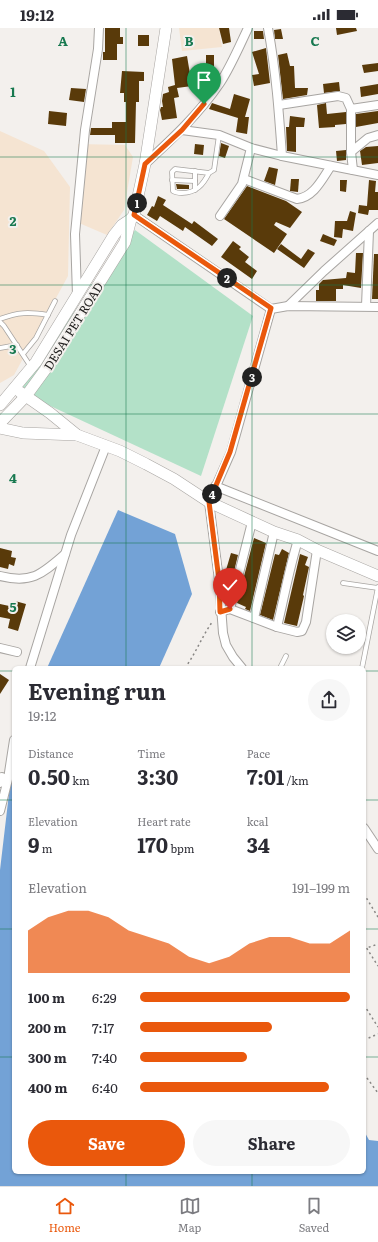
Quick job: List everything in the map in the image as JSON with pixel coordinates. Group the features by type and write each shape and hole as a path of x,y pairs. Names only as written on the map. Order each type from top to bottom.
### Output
{"street":[{"path":"77,295 75,234 85,130 98,49 99,28"},
{"name":"DESAI PET ROAD","path":"0,424 26,396 45,370 125,242 133,217 145,164 166,28"},
{"path":"145,164 182,130 220,83 248,28"},
{"path":"268,28 274,59 279,105 282,156"},
{"path":"279,105 338,96 346,98 351,109 351,152 353,170"},
{"path":"351,109 378,105"},
{"path":"182,130 219,135 251,148 282,156 378,175"},
{"path":"351,152 368,138 378,134"},
{"path":"220,216 242,184 251,148"},
{"path":"244,179 297,199 304,198 317,188 331,166"},
{"path":"133,217 271,308 288,306 378,307"},
{"name":"DESAI PET ROAD","path":"0,405 31,368 114,235 122,225 133,217"},
{"path":"288,306 324,271 375,227"},
{"path":"366,306 375,227"},
{"path":"240,666 226,645 223,633 220,612 219,580 209,502 230,452 271,308"},
{"path":"14,387 50,412 77,435"},
{"path":"0,428 23,433 77,435 106,446 146,464 174,479 209,502 274,532 298,540 317,550 378,576"},
{"path":"31,666 56,579 71,535 106,446"},
{"path":"216,486 378,551"},
{"path":"230,609 252,522"},
{"path":"254,618 274,532"},
{"path":"277,627 290,568 298,540"},
{"path":"220,612 230,609 277,627 297,632 302,631 305,628 317,550"},
{"path":"0,576 8,578 27,578 37,576 50,567 65,553"},
{"path":"0,648 17,652"},
{"path":"0,811 2,778 12,746"},
{"path":"366,831 377,847"}],"lane":[{"path":"208,173 204,182 195,190 189,193 175,193 173,191 172,172 175,169 208,173 214,170 219,135"},
{"path":"195,190 196,171"},
{"path":"172,180 195,181"},
{"path":"23,354 36,338 55,301"},
{"path":"31,368 0,320 13,314 35,313 48,315"},
{"path":"0,348 17,345"},
{"path":"343,583 378,588 362,666"},
{"path":"281,666 286,656"}],"path":[{"path":"186,666 194,656 204,634 220,612"},
{"path":"366,897 378,917"},
{"path":"378,944 367,948 378,966"},
{"path":"366,1008 378,1027"},
{"path":"366,1039 378,1034"},
{"path":"366,1077 378,1092"}],"shaded area":[{"path":"179,28 219,28 222,47 182,51"},
{"path":"0,131 44,151 70,187 68,276 14,375 0,383"},
{"path":"78,144 125,145 133,157 124,210 107,235 79,223"}],"green space":[{"path":"135,230 253,316 201,476 16,390"}],"water":[{"path":"118,510 175,534 192,594 160,666 48,666"},
{"path":"12,768 12,1174 366,1174 366,1135 369,1140 378,1141 378,1186 0,1186 0,870"}],"building":[{"path":"105,28 120,28 120,37 123,37 123,44 117,44 117,60 103,60 103,52 105,52"},
{"path":"219,28 229,28 231,42 223,44"},
{"path":"336,28 356,28 357,31 337,35"},
{"path":"281,29 283,39 275,39 274,30"},
{"path":"254,31 263,31 264,39 254,39"},
{"path":"138,35 149,35 149,46 138,46"},
{"path":"266,48 270,83 254,86 252,75 259,74 252,52"},
{"path":"287,53 290,66 294,66 295,88 308,88 307,95 283,99 278,55"},
{"path":"206,55 214,55 214,67 206,67"},
{"path":"187,56 192,86 177,88 179,97 174,98 177,118 162,120 160,110 161,107 163,107 163,94 169,92 168,87 175,85 172,59"},
{"path":"378,63 378,71 364,73 362,65"},
{"path":"122,71 144,72 144,81 139,81 139,102 136,102 135,143 115,143 115,135 90,135 91,128 112,128 112,122 126,122 126,102 124,102 124,93 120,93"},
{"path":"339,82 340,91 324,93 323,84"},
{"path":"378,84 378,94 361,97 360,87"},
{"path":"71,88 86,89 84,102 69,100"},
{"path":"234,94 250,99 245,117 249,117 247,134 236,132 238,118 209,109 212,103 230,109"},
{"path":"326,103 327,114 346,112 346,124 335,125 335,127 319,128 317,105"},
{"path":"49,111 67,113 66,126 48,124"},
{"path":"378,111 378,123 356,127 356,114"},
{"path":"290,116 305,118 304,127 296,127 296,152 287,151 286,127 289,127"},
{"path":"221,143 229,146 225,158 219,156"},
{"path":"195,144 204,145 203,155 194,154"},
{"path":"378,146 378,163 362,165 360,151 366,147"},
{"path":"346,150 346,160 337,161 336,151"},
{"path":"269,167 278,169 275,185 264,181"},
{"path":"291,179 299,179 298,192 290,191"},
{"path":"340,180 347,180 346,192 340,191"},
{"path":"369,180 376,181 375,192 378,192 378,210 369,210 368,215 358,213 359,205 367,206"},
{"path":"176,184 189,185 189,189 177,189"},
{"path":"247,186 286,201 302,212 290,228 276,222 274,225 287,234 274,253 224,219"},
{"path":"158,196 166,200 163,205 192,224 194,221 218,239 212,246 185,227 183,231 160,216 157,221 147,215 152,206 154,207"},
{"path":"350,211 356,213 353,231 343,229 342,238 334,237 335,221 347,221"},
{"path":"323,234 337,240 334,246 320,241"},
{"path":"233,241 241,247 239,249 249,257 245,262 257,271 252,279 221,257"},
{"path":"281,244 301,259 308,249 315,253 304,268 277,249"},
{"path":"356,253 363,253 361,288 343,285 343,289 336,289 336,301 316,301 316,290 319,290 319,284 323,280 346,278 347,272 355,273"},
{"path":"374,254 378,254 378,299 372,299"},
{"path":"254,538 266,543 250,611 245,609 246,607 237,603"},
{"path":"0,548 12,551 11,557 16,558 14,566 9,564 8,569 0,567"},
{"path":"282,549 289,553 273,620 260,615 275,554 279,555"},
{"path":"231,553 238,555 232,580 225,577 228,571 226,570"},
{"path":"300,554 308,557 305,565 309,567 297,626 284,623"},
{"path":"15,601 26,604 18,631 8,628 10,619 0,617 0,604 14,607"},
{"path":"0,674 9,680 0,694"}],"route":[{"path":"204,104 182,130 145,164 134,215 271,308 230,452 209,502 219,580 220,612 230,609"}]}
